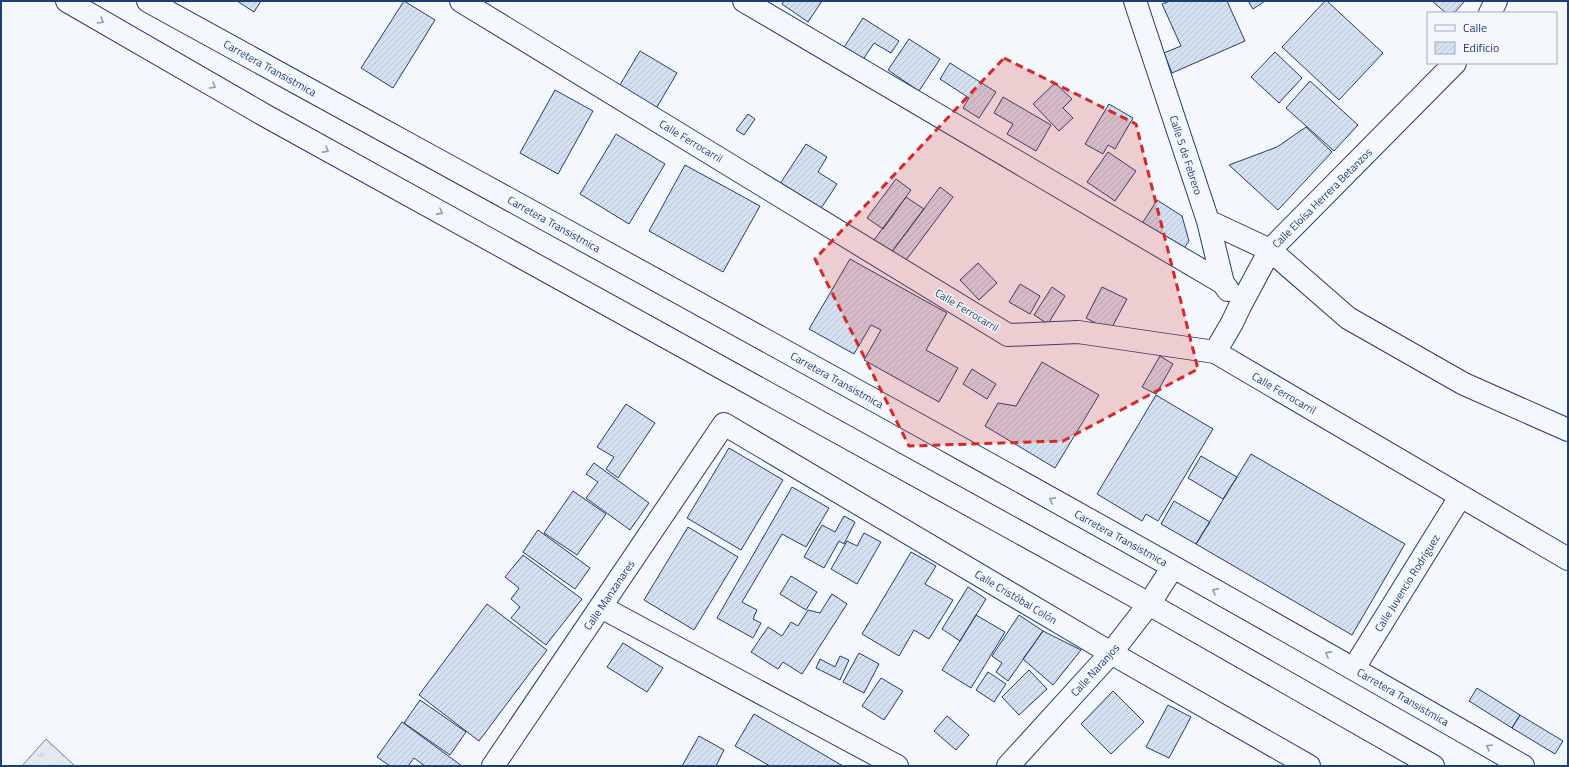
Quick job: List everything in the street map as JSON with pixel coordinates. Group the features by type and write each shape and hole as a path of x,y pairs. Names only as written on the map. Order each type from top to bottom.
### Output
{"street":[{"path":"67,1 266,116 1149,604 1433,766"},
{"name":"Carretera Transistmica","path":"148,1 926,429 1354,668 1523,766"},
{"name":"Calle Ferrocarril","path":"460,1 1008,335 1078,332 1215,352 1568,559"},
{"path":"744,1 1223,283"},
{"name":"Calle 5 de Febrero","path":"1135,1 1208,221 1223,283 1240,306"},
{"path":"1490,12 1496,1"},
{"name":"Calle Eloísa Herrera Betanzos","path":"1215,352 1270,250 1454,64"},
{"path":"1208,221 1270,250 1348,318 1464,384 1568,430"},
{"name":"Calle Manzanares","path":"493,766 724,424"},
{"name":"Calle Cristóbal Colón","path":"724,424 1111,654 1309,766"},
{"name":"Calle Juvencio Rodríguez","path":"1354,668 1460,497"},
{"name":"Calle Naranjos","path":"1008,766 1111,654 1149,604 1173,567"},
{"path":"601,607 897,766"}],"highlighted area":[{"path":"1004,58 1136,124 1198,369 1063,441 909,446 815,259"}],"green space":[{"path":"46,739 75,766 22,766"}],"building":[{"path":"237,1 261,1 254,12"},
{"path":"404,1 435,20 393,88 361,68"},
{"path":"784,1 822,1 808,22 782,4"},
{"path":"1170,1 1227,1 1245,41 1172,73 1164,53 1181,46 1162,4"},
{"path":"1248,1 1265,1 1253,9"},
{"path":"1325,1 1327,1 1383,53 1339,100 1282,47"},
{"path":"1432,1 1465,1 1455,12 1445,12"},
{"path":"863,18 899,41 891,53 874,43 858,67 839,55"},
{"path":"909,39 940,59 919,91 888,70"},
{"path":"640,51 677,73 654,112 617,90"},
{"path":"1275,52 1302,78 1279,103 1251,77"},
{"path":"950,63 996,92 979,118 963,108 969,98 940,79"},
{"path":"1310,81 1358,125 1334,151 1286,108"},
{"path":"1055,83 1072,99 1063,108 1073,118 1059,131 1033,104"},
{"path":"555,90 593,111 558,174 520,153"},
{"path":"1003,97 1051,125 1036,151 1007,134 1013,124 994,113"},
{"path":"1109,104 1133,118 1115,149 1108,145 1103,154 1085,144"},
{"path":"748,114 755,119 744,135 736,130"},
{"path":"1306,127 1332,152 1278,210 1229,165 1277,147"},
{"path":"616,134 665,164 629,224 580,194"},
{"path":"806,144 827,157 818,172 837,184 816,216 776,190"},
{"path":"1108,152 1136,171 1115,201 1087,182"},
{"path":"685,165 760,206 723,272 649,231"},
{"path":"896,179 911,190 883,229 867,218"},
{"path":"940,187 953,197 901,267 888,257"},
{"path":"906,197 924,209 888,257 871,244"},
{"path":"1157,200 1182,216 1189,241 1179,255 1138,230"},
{"path":"850,259 947,313 926,350 958,368 939,402 864,360 881,330 871,325 854,354 809,329"},
{"path":"978,263 997,283 979,300 960,280"},
{"path":"1020,284 1040,296 1030,314 1009,302"},
{"path":"1052,287 1065,296 1048,324 1034,315"},
{"path":"1102,287 1127,299 1110,331 1086,318"},
{"path":"1160,356 1173,364 1156,394 1142,387"},
{"path":"1042,362 1099,395 1055,468 985,426 998,403 1016,406"},
{"path":"972,369 996,384 987,399 963,384"},
{"path":"1156,395 1213,429 1158,521 1146,514 1142,521 1097,494"},
{"path":"626,404 655,423 618,478 606,469 614,457 597,447"},
{"path":"729,448 783,480 741,550 687,518"},
{"path":"1251,454 1405,544 1352,635 1196,544"},
{"path":"1201,456 1237,477 1223,499 1188,478"},
{"path":"594,463 649,503 630,530 586,498 598,482 586,474"},
{"path":"792,487 829,508 806,547 782,534 742,602 757,610 753,619 761,623 753,638 717,618"},
{"path":"573,491 606,514 577,555 544,533"},
{"path":"1174,501 1210,522 1196,544 1161,524"},
{"path":"844,516 855,522 844,544 839,541 824,568 804,557 822,525 835,532"},
{"path":"688,527 738,557 694,630 644,600"},
{"path":"538,530 590,568 575,589 523,552"},
{"path":"864,533 881,542 857,584 831,569 847,541 857,546"},
{"path":"911,552 936,566 925,584 953,600 929,639 914,630 899,656 862,634"},
{"path":"523,555 582,599 546,645 511,618 520,607 511,599 519,588 505,577"},
{"path":"791,576 817,592 806,610 780,594"},
{"path":"968,587 986,599 960,641 942,629"},
{"path":"832,594 847,604 802,674 783,662 778,669 751,652 768,627 782,636 791,622 798,626 808,610 820,613"},
{"path":"487,604 547,650 479,741 419,695"},
{"path":"976,615 1005,632 971,688 942,670"},
{"path":"1019,615 1043,631 1008,681 996,672 1002,663 992,656"},
{"path":"1043,631 1081,650 1053,685 1023,659"},
{"path":"623,643 663,668 647,692 607,667"},
{"path":"859,653 879,664 864,693 843,682"},
{"path":"840,656 849,660 840,680 816,668 820,659 835,667"},
{"path":"1029,670 1047,689 1019,715 1002,697"},
{"path":"988,672 1006,684 994,702 976,690"},
{"path":"881,678 903,691 884,720 862,706"},
{"path":"1477,688 1520,715 1512,728 1469,701"},
{"path":"1113,691 1144,722 1111,754 1081,724"},
{"path":"420,700 466,732 450,755 404,723"},
{"path":"1168,705 1191,717 1169,758 1146,747"},
{"path":"754,714 843,766 770,766 735,746"},
{"path":"1520,715 1563,741 1555,754 1512,728"},
{"path":"947,716 969,735 956,750 934,731"},
{"path":"402,722 462,766 425,766 414,758 408,766 390,766 377,757"},
{"path":"699,736 724,750 716,766 682,766"}]}
